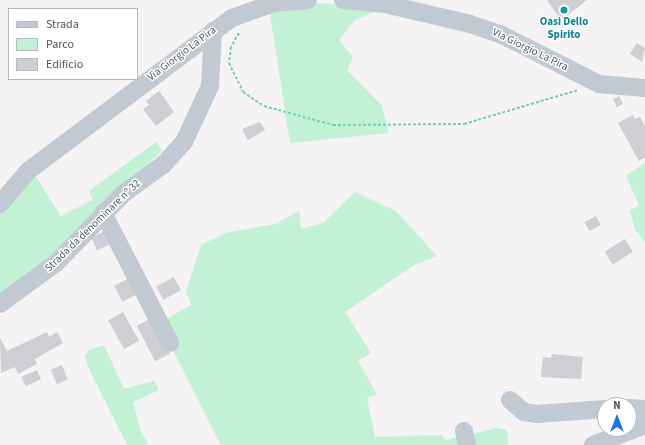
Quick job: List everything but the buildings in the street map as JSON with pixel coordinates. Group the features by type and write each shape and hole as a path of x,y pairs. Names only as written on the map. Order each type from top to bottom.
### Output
{"street":[{"name":"Via Giorgio La Pira","path":"0,204 28,171 212,31 252,9 308,0"},
{"name":"Via Giorgio La Pira","path":"344,0 385,4 470,24 502,35 599,84 645,88"},
{"name":"Strada da denominare nº 32","path":"0,304 56,263 104,213 164,164 184,142 210,86 212,31"},
{"path":"104,213 170,343"},
{"path":"510,400 524,412 537,414 597,410"},
{"path":"593,445 645,424"}],"path":[{"path":"252,9 231,47 228,63 244,92 264,106 333,125 464,124 599,84"}],"green space":[{"path":"322,3 380,10 355,20 339,40 353,57 347,70 382,106 389,133 290,143 269,8"},
{"path":"156,142 162,151 74,231 50,259 0,295 0,208 33,172 61,216 93,200 89,191"},
{"path":"645,163 645,243 635,229 630,211 639,205 626,176"},
{"path":"355,192 396,211 437,256 416,264 345,312 371,353 358,361 377,394 367,398 375,437 442,435 445,440 496,428 507,430 508,445 221,445 159,323 191,305 186,292 201,245 225,233 275,224 299,211 301,229 323,223"},
{"path":"104,345 124,389 154,381 159,390 133,402 141,432 149,445 127,445 88,367 85,356 89,350"}],"place":[{"name":"Oasi Dello Spirito","path":"564,10"}]}
